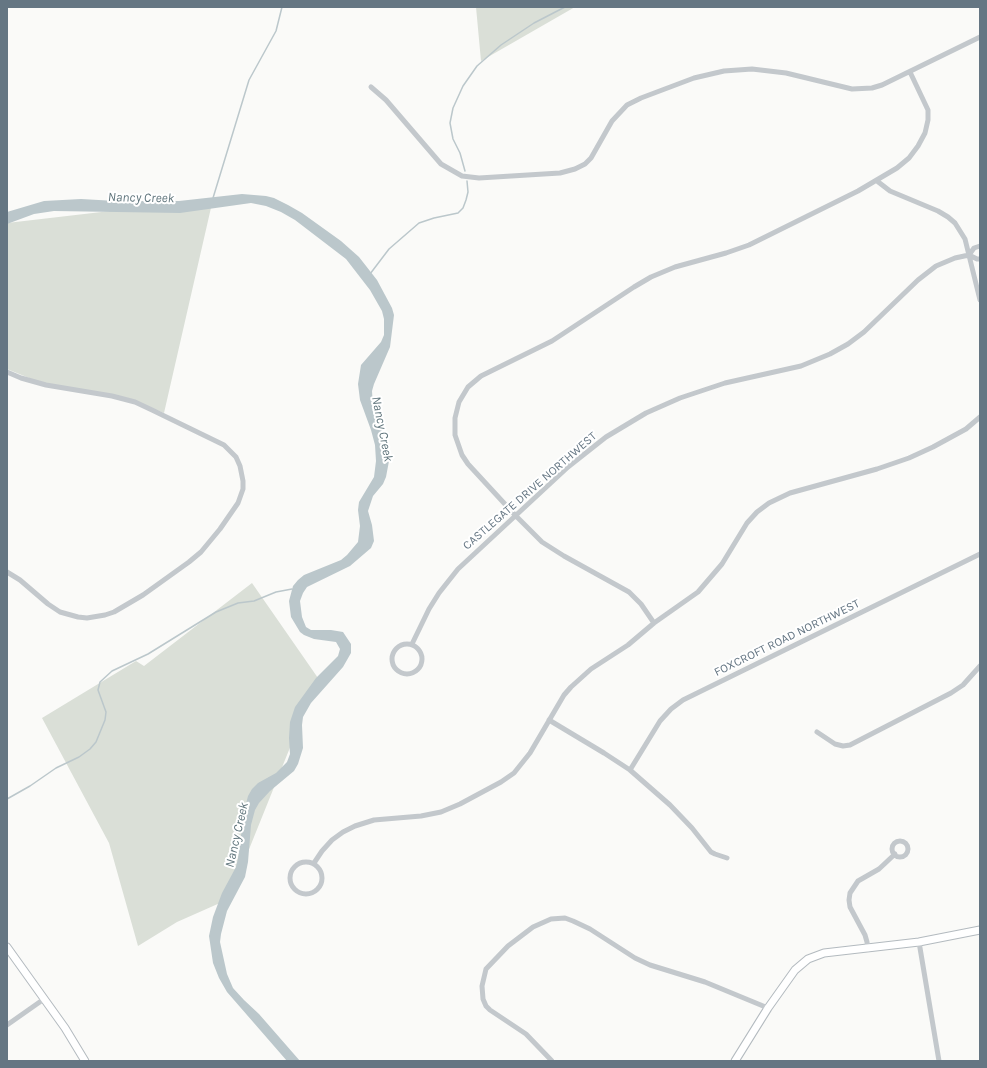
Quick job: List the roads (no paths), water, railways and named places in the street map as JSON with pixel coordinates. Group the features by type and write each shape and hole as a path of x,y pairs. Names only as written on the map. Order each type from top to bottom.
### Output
{"street":[{"path":"371,87 386,100 441,164 462,176 479,178 560,173 575,169 585,164 591,158 612,121 627,106 641,98 710,73 738,69 766,69 846,88 861,89 882,85 980,37"},
{"path":"654,623 641,604 629,592 551,548 534,535 468,464 457,444 454,426 457,410 463,394 474,381 487,372 528,354 552,341 634,287 652,277 675,267 726,253 749,244 877,181 909,158 918,146 928,120 928,110 910,72"},
{"path":"877,181 890,191 938,211 948,217 961,231 969,255 980,300"},
{"name":"CASTLEGATE DRIVE NORTHWEST","path":"412,644 429,609 449,580 468,559 582,455 606,437 630,422 663,405 697,392 725,383 801,366 830,354 848,344 864,332 928,272 946,261 969,255 974,248 980,246"},
{"path":"969,255 980,259"},
{"path":"7,372 21,378 46,385 112,396 135,402 224,445 236,457 244,481 241,496 238,502 220,529 201,552 152,589 114,612 97,617 78,617 60,612 48,604 20,580 7,572"},
{"path":"314,863 332,840 355,826 374,820 421,816 441,812 460,804 502,782 514,773 524,761 564,695 579,679 591,669 628,645 654,623 689,599 706,584 722,564 747,523 757,512 769,503 790,493 877,469 909,458 966,429 980,417"},
{"name":"FOXCROFT ROAD NORTHWEST","path":"630,770 660,721 671,709 684,700 980,554"},
{"path":"402,644 412,644 419,650 421,655 421,664 415,671 406,674 401,673 393,666 392,661 394,651 402,644"},
{"path":"817,732 835,744 842,746 850,745 951,693 963,685 980,666"},
{"path":"549,720 630,770 670,805 712,852 727,858"},
{"path":"868,949 865,935 850,907 850,893 853,886 858,881 879,869 894,854"},
{"path":"309,862 314,863 321,871 323,876 320,887 312,893 301,893 293,887 290,877 291,871 298,864 309,862"},
{"path":"552,1061 526,1034 490,1010 484,1003 482,986 482,980 486,969 508,946 533,927 551,919 565,918 573,921 590,929 635,958 650,965 705,982 768,1008"},
{"path":"735,1061 768,1008 795,970 808,959 824,953 919,942 980,930"},
{"path":"919,942 939,1061"},
{"path":"7,947 75,1043 85,1061"},
{"path":"7,1024 44,999"}],"waterway":[{"path":"213,198 249,80 276,31 282,7"},
{"path":"465,171 460,153 453,139 450,123 453,108 463,86 477,66 501,45 534,23 565,7"},
{"path":"370,274 389,249 419,223 458,213 463,208 466,200 468,192 467,181"},
{"path":"7,799 30,786 56,768 79,757 90,749 96,742 105,720 106,712 98,690 100,682 112,671 148,654 216,612 238,603 254,601 276,592 292,589"}],"water label":[{"name":"Nancy Creek","path":"141,198"},
{"name":"Nancy Creek","path":"382,429"},
{"name":"Nancy Creek","path":"237,835"}]}
